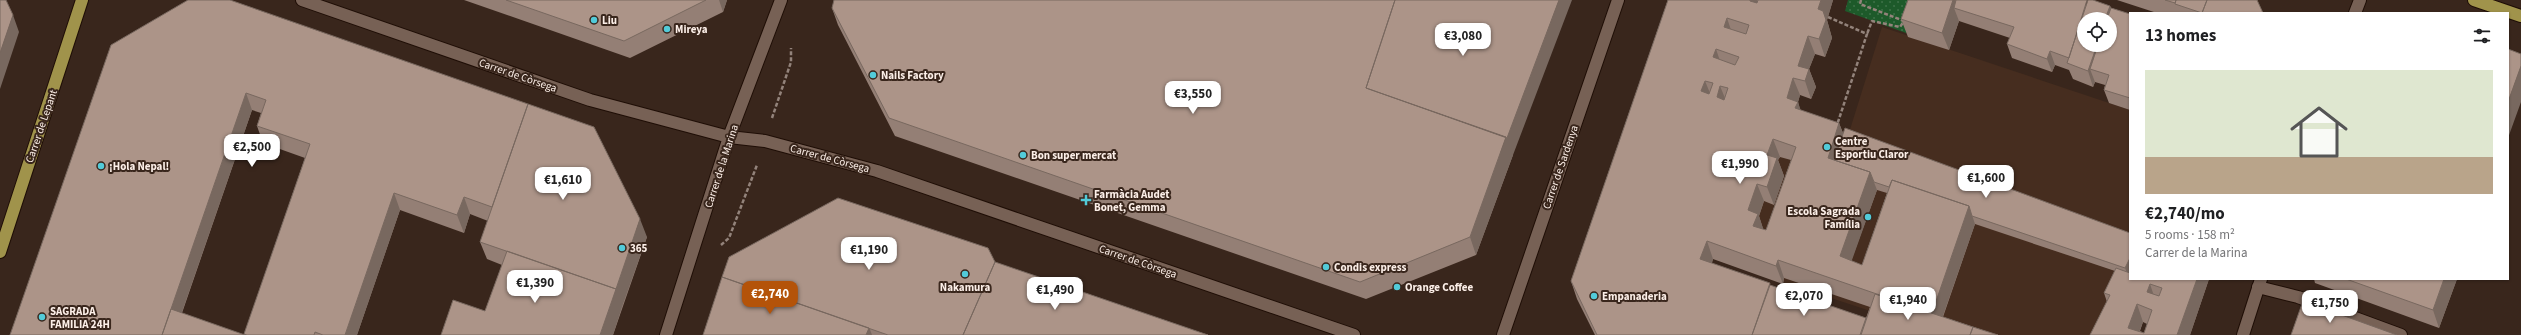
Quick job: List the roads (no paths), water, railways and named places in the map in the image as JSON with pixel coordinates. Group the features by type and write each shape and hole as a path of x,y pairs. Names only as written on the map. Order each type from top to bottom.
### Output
{"main road":[{"name":"Carrer de Lepant","path":"1,245 82,0"},
{"path":"2474,0 2521,16"}],"street":[{"name":"Carrer de Còrsega","path":"302,0 590,100 729,137 765,141 877,171 1354,335"},
{"name":"Carrer de la Marina","path":"666,335 729,137 781,0"},
{"name":"Carrer de Sardenya","path":"1503,335 1618,0"},
{"path":"2356,12 2360,0"},
{"path":"2243,335 2260,283 2401,335"}],"place":[{"name":"Liu","path":"594,20"},
{"name":"Mireya","path":"667,29"},
{"name":"Nails Factory","path":"873,75"},
{"name":"Centre Esportiu Claror","path":"1827,147"},
{"name":"Bon super mercat","path":"1023,155"},
{"name":"¡Hola Nepal!","path":"101,166"},
{"name":"Farmàcia Audet Bonet, Gemma","path":"1086,200"},
{"name":"Escola Sagrada Família","path":"1868,217"},
{"name":"365","path":"622,248"},
{"name":"Condis express","path":"1326,267"},
{"name":"Nakamura","path":"965,274"},
{"name":"Orange Coffee","path":"1397,287"},
{"name":"Empanaderia","path":"1594,296"},
{"name":"SAGRADA FAMILIA 24H","path":"42,317"}]}
